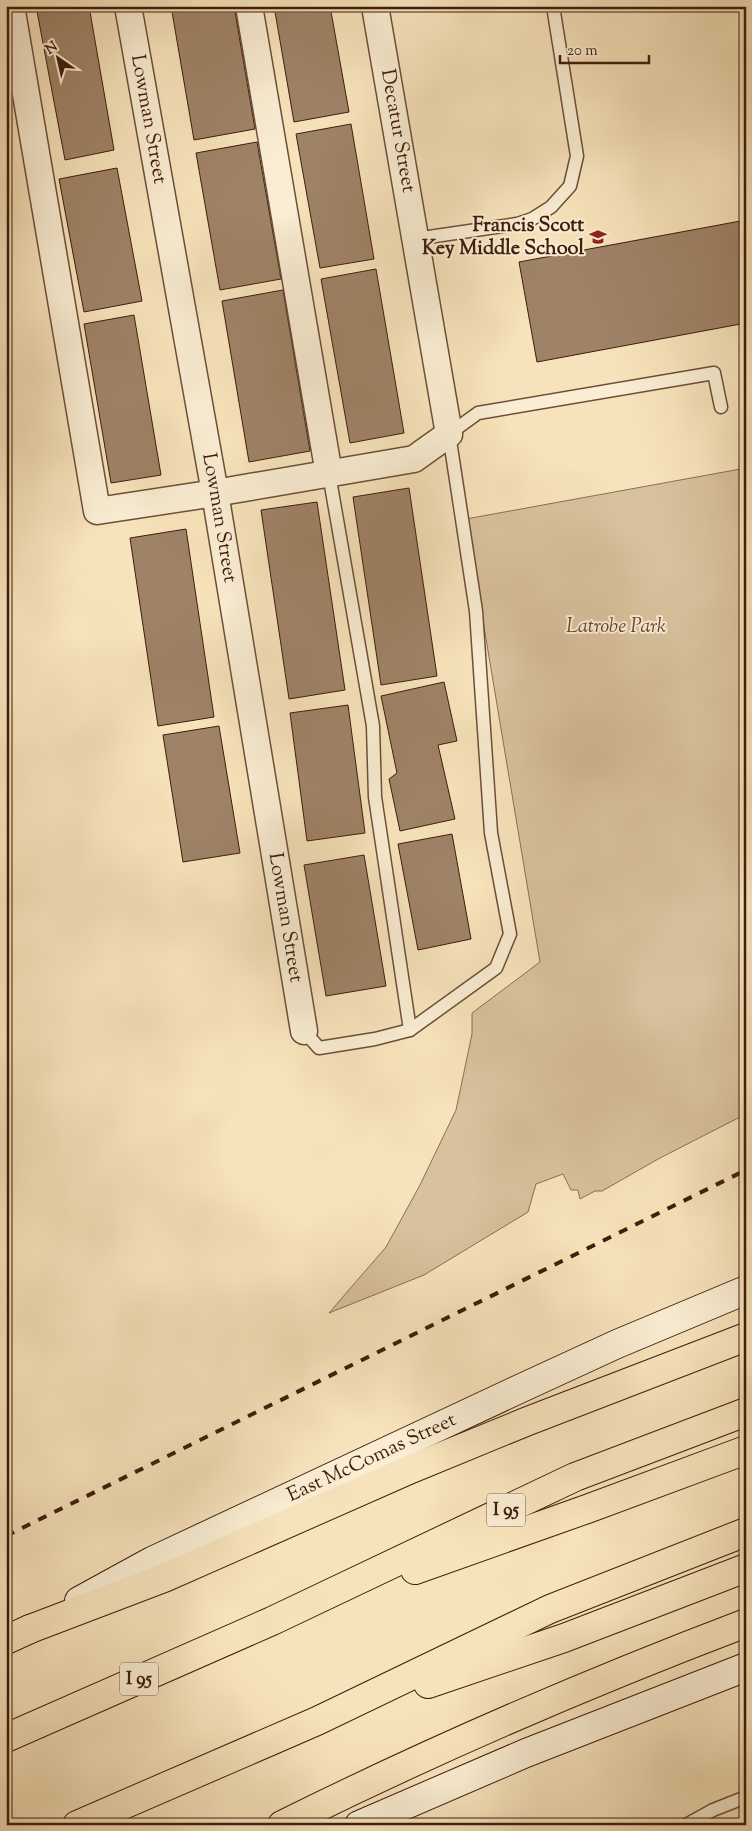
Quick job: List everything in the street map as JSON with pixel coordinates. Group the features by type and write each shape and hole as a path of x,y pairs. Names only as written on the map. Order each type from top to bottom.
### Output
{"highway":[{"path":"18,1634 164,1578 394,1476 510,1428 746,1337"},
{"name":"I 95","path":"6,1738 272,1621 575,1477 746,1412"},
{"name":"I 95","path":"272,1621 587,1510 746,1450"},
{"path":"77,1825 317,1721 550,1608 746,1532"},
{"path":"317,1721 564,1638 746,1568"},
{"path":"282,1825 478,1733 568,1694 746,1623"}],"street":[{"path":"11,6 97,511 414,459 449,434"},
{"name":"Lowman Street","path":"128,6 215,493 304,1031"},
{"path":"249,6 329,474"},
{"name":"Decatur Street","path":"376,6 449,434"},
{"name":"East McComas Street","path":"18,1634 161,1557 617,1344 746,1290"},
{"path":"359,1825 526,1752 746,1667"}],"lane":[{"path":"416,239 516,224 532,219 551,208 570,186 578,156 552,6"},
{"path":"304,1031 319,1048 375,1039 410,1030 496,968 510,934 491,833 476,611 449,434 478,413 714,373 721,407"},
{"path":"329,474 373,726 375,797 410,1030"},
{"path":"686,1825 713,1810 746,1797"}],"green space":[{"name":"Latrobe Park","path":"746,468 746,1114 660,1158 602,1191 595,1191 580,1199 578,1190 571,1190 563,1174 536,1184 528,1212 424,1275 329,1313 386,1247 420,1185 456,1110 472,1034 472,1013 540,962 466,519"}],"building":[{"path":"36,6 89,6 114,150 65,160"},
{"path":"171,6 234,6 255,129 194,140"},
{"path":"274,6 330,6 349,112 294,122"},
{"path":"351,124 374,259 320,268 296,134"},
{"path":"257,142 281,279 220,290 196,153"},
{"path":"117,168 142,301 84,312 59,179"},
{"path":"746,220 746,323 537,362 519,262"},
{"path":"376,269 404,433 350,443 321,279"},
{"path":"283,290 310,451 249,462 222,301"},
{"path":"134,315 161,475 111,483 84,324"},
{"path":"409,488 437,676 381,685 353,497"},
{"path":"317,502 345,690 289,699 261,510"},
{"path":"186,529 214,717 158,726 130,538"},
{"path":"444,682 457,741 438,745 455,819 400,831 389,779 397,773 381,696"},
{"path":"348,705 365,833 307,841 290,713"},
{"path":"219,726 240,853 183,862 163,735"},
{"path":"452,834 471,939 418,950 398,844"},
{"path":"364,855 386,986 326,996 304,865"}],"railway":[{"path":"6,1536 746,1170"}],"place":[{"name":"Francis Scott Key Middle School","path":"598,237"}]}
